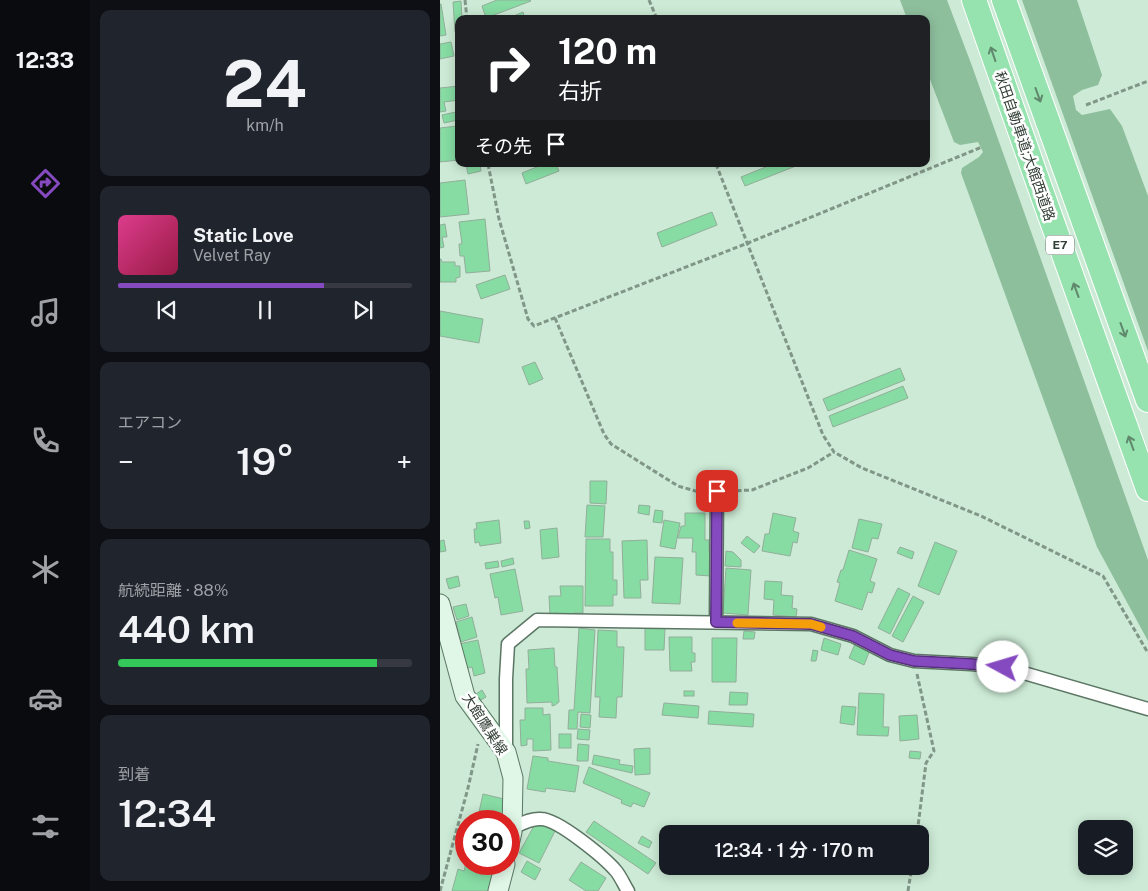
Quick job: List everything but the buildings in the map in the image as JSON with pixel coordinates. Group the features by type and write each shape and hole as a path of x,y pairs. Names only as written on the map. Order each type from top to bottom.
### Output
{"highway":[{"name":"秋田自動車道;大館西道路","path":"974,0 1148,489"},
{"name":"秋田自動車道;大館西道路","path":"1004,0 1148,400"}],"main road":[{"name":"大館鷹巣線","path":"440,604 465,696 506,752 513,778 511,810"},
{"path":"498,891 502,875"}],"street":[{"path":"716,622 717,491"},
{"path":"506,752 508,644 537,620 811,624 853,636 890,655 914,661 1003,667 1148,709"},
{"path":"520,829 532,820 543,818 561,827 588,845 616,872 628,891"}],"path":[{"path":"465,0 467,15"},
{"path":"649,0 655,15"},
{"path":"1086,105 1148,81"},
{"path":"489,167 499,219 528,318 534,326 748,244 982,147"},
{"path":"717,167 823,435 834,452 862,468 981,516 1103,576 1148,653"},
{"path":"555,318 604,434 611,444 678,486 699,492 752,490 808,468 834,452"},
{"path":"914,661 934,751 926,763 918,825"},
{"path":"440,891 478,746 486,725"},
{"path":"908,891 911,875"}],"green space":[{"path":"900,0 947,0 1148,560 1148,641 1097,547 961,173 962,168 979,157 983,152 978,142 960,145 954,142 930,79 930,15 906,15"},
{"path":"1022,0 1077,0 1102,75 1098,85 1082,90 1073,96 1076,110 1082,115 1110,109 1122,126 1148,196 1148,351"}],"slow traffic":[{"path":"737,623 811,624 821,627"}],"route":[{"path":"717,491 716,622 811,624 853,636 890,655 914,661 1003,667"}]}
